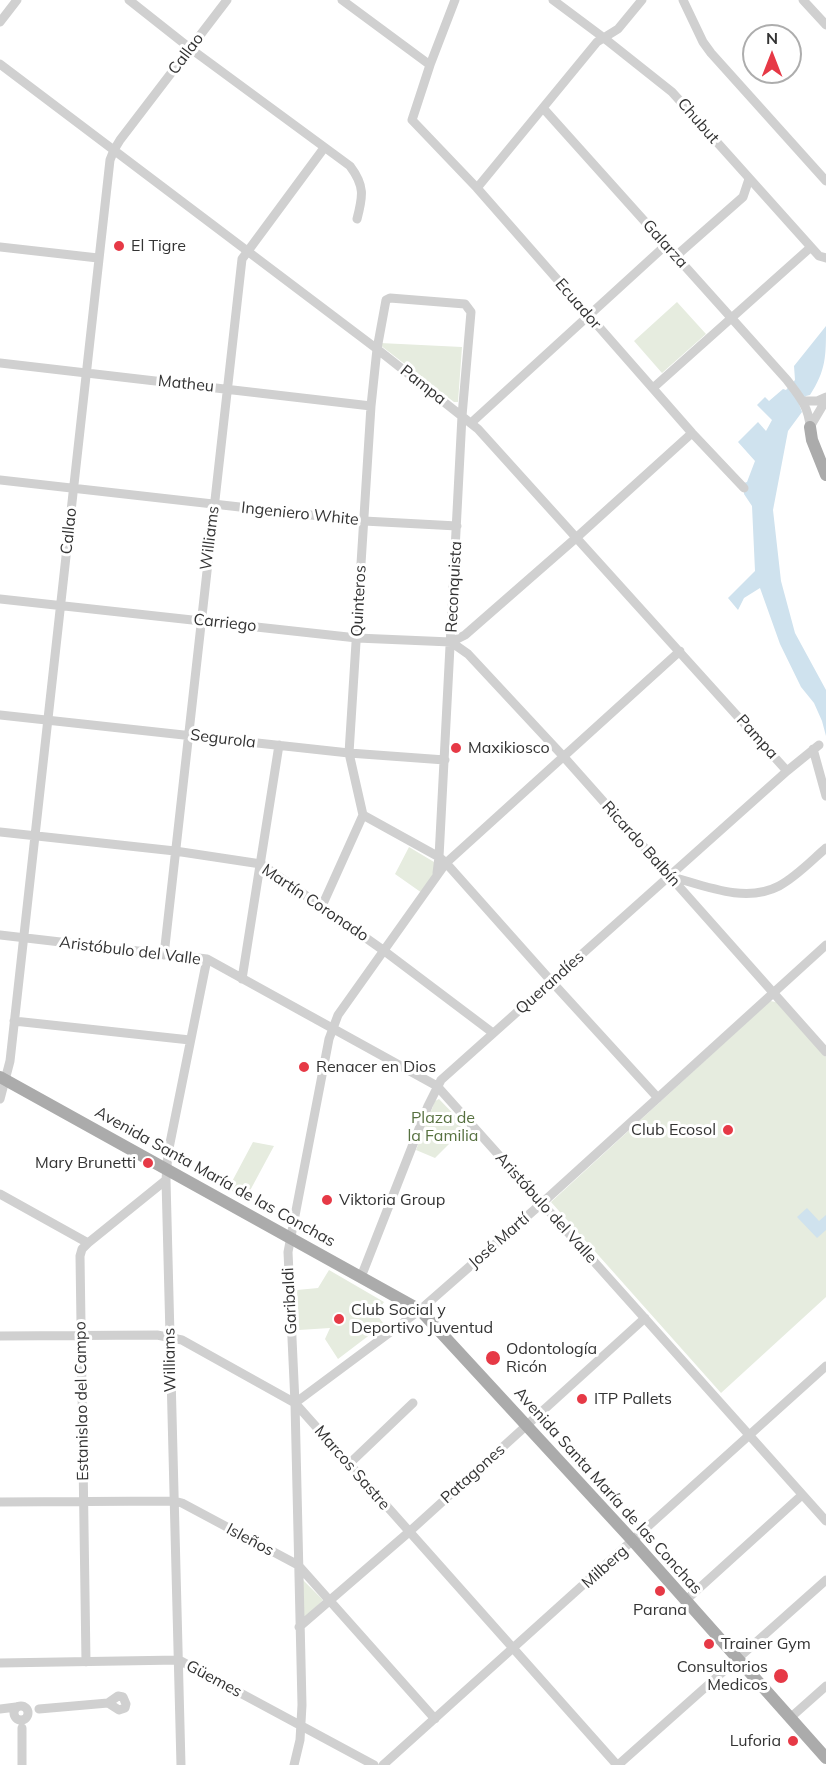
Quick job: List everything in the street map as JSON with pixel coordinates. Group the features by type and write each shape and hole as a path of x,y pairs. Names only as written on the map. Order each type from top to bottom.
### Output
{"main road":[{"path":"810,427 822,455 826,475"},
{"name":"Avenida Santa María de las Conchas","path":"3,1079 167,1175 291,1238 420,1310 633,1541 826,1758"}],"street":[{"path":"0,22 17,0"},
{"path":"129,0 191,49 350,166 358,176 363,198 357,219"},
{"name":"Callao","path":"0,1099 3,1079 10,1061 15,1021 110,160 114,150 227,0"},
{"path":"342,0 430,65 455,0"},
{"name":"Chubut","path":"553,0 672,92 819,256 826,258"},
{"path":"477,188 597,42 618,29 642,0"},
{"path":"683,0 703,42 711,53 826,181"},
{"path":"803,0 826,25"},
{"name":"Pampa","path":"0,64 377,349 478,429 787,771"},
{"name":"Ecuador","path":"430,65 412,120 477,188 692,433 744,488"},
{"name":"Galarza","path":"543,108 733,318 804,401"},
{"name":"Williams","path":"164,955 242,259 324,148"},
{"path":"676,256 743,197 750,179"},
{"path":"471,423 666,244"},
{"path":"0,247 98,258"},
{"path":"652,388 811,247"},
{"name":"Reconquista","path":"386,300 390,298 465,304 471,312 462,416 442,860"},
{"name":"Quinteros","path":"363,815 349,753 371,406 377,349 386,300"},
{"name":"Matheu","path":"0,363 371,406"},
{"path":"810,427 804,401 826,399"},
{"path":"810,427 826,399"},
{"path":"451,642 465,635 692,433"},
{"name":"Ingeniero White","path":"0,480 364,521 457,526"},
{"name":"Carriego","path":"0,599 357,638 451,642"},
{"name":"Ricardo Balbín","path":"451,642 468,654 563,756 826,1052"},
{"name":"Garibaldi","path":"294,1765 302,1726 295,1403 288,1252 332,1029 338,1015 437,873 442,860 680,651"},
{"name":"Segurola","path":"0,715 349,753 445,760"},
{"path":"242,979 279,745"},
{"name":"Querandíes","path":"361,1277 436,1086 816,747 826,796"},
{"path":"322,906 363,815 442,860 658,1098"},
{"name":"Martín Coronado","path":"0,832 175,851 261,864 383,950 493,1033"},
{"path":"669,876 729,892 765,891 778,886 798,873 826,848"},
{"name":"Aristóbulo del Valle","path":"0,935 207,959 436,1086 826,1521"},
{"name":"José Martí","path":"295,1403 420,1310 541,1204 826,945"},
{"name":"Williams","path":"181,1765 167,1175 168,1154 207,959"},
{"path":"15,1021 190,1040"},
{"path":"0,1194 88,1243 167,1175"},
{"name":"Estanislao del Campo","path":"86,1662 80,1256 82,1249 88,1243"},
{"name":"Patagones","path":"299,1628 409,1532 645,1318"},
{"name":"Marcos Sastre","path":"0,1336 157,1335 170,1337 182,1340 295,1403 617,1765"},
{"name":"Milberg","path":"383,1765 826,1366"},
{"path":"349,1464 412,1403"},
{"path":"685,1601 802,1495"},
{"name":"Isleños","path":"0,1502 174,1501 182,1503 298,1565 435,1719"},
{"path":"617,1765 826,1580"},
{"name":"Güemes","path":"0,1663 179,1660 374,1765"},
{"path":"790,1718 826,1686"},
{"path":"1,1709 21,1716 39,1709 108,1703"},
{"path":"21,1716 22,1765"}],"green space":[{"path":"677,302 706,334 662,373 634,341"},
{"path":"380,343 462,347 458,402 454,402"},
{"path":"409,847 434,862 435,873 422,893 395,874"},
{"name":"Club Ecosol","path":"770,1001 776,1002 826,1057 826,1297 721,1393 551,1202"},
{"name":"Plaza de la Familia","path":"439,1099 466,1127 435,1158 416,1150 435,1101"},
{"path":"253,1142 274,1146 246,1198 228,1189"},
{"name":"Club Social y Deportivo Juventud","path":"329,1270 384,1302 376,1314 384,1324 338,1359 325,1339 330,1328 299,1330 297,1290 318,1288"},
{"path":"301,1578 323,1600 303,1619"}],"water":[{"path":"826,326 822,370 810,395 799,404 802,412 788,431 773,510 781,581 795,633 826,690 826,736 814,703 801,687 780,644 760,588 744,598 738,610 728,598 755,571 752,506 744,494 744,483 747,482 755,461 738,442 758,422 766,431 772,420 757,405 765,397 769,401 783,389 786,390 795,380 794,366"},
{"path":"807,1208 819,1221 826,1215 826,1230 817,1238 797,1217"}],"place":[{"name":"El Tigre","path":"119,246"},
{"name":"Maxikiosco","path":"456,748"},
{"name":"Renacer en Dios","path":"304,1067"},
{"name":"Club Ecosol","path":"728,1130"},
{"name":"Mary Brunetti","path":"148,1163"},
{"name":"Viktoria Group","path":"327,1200"},
{"name":"Club Social y Deportivo Juventud","path":"339,1319"},
{"name":"Odontología Ricón","path":"493,1358"},
{"name":"ITP Pallets","path":"582,1399"},
{"name":"Parana","path":"660,1591"},
{"name":"Trainer Gym","path":"709,1644"},
{"name":"Consultorios Medicos","path":"781,1676"},
{"name":"Luforia","path":"793,1741"}]}
